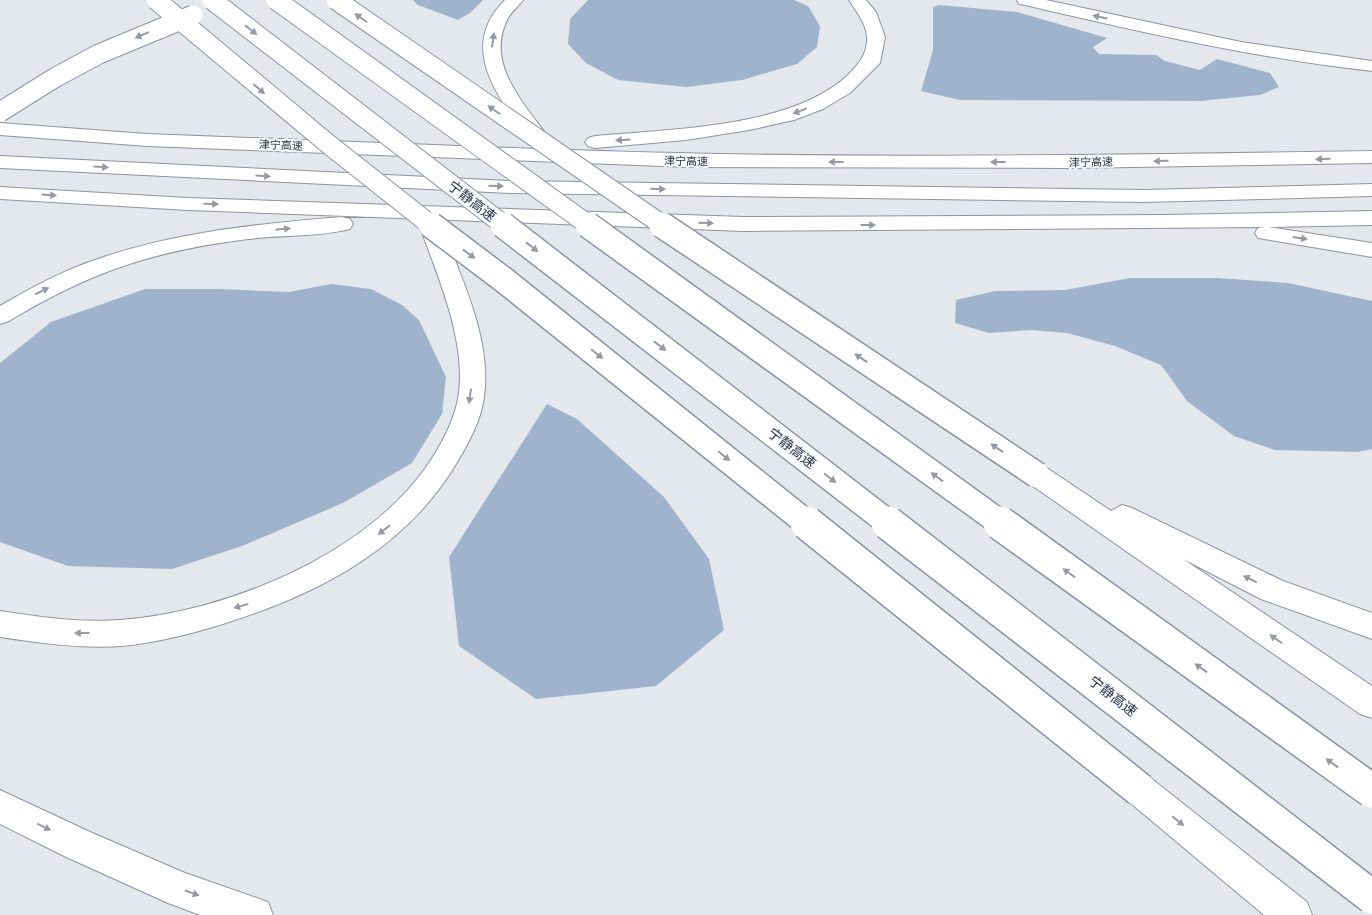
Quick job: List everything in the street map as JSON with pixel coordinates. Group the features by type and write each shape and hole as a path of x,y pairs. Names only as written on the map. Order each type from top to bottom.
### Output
{"highway":[{"path":"156,0 275,102 431,227 504,280 1293,915"},
{"name":"宁静高速","path":"212,0 1372,897"},
{"path":"0,112 56,77 99,54 149,32 237,0"},
{"path":"276,0 1372,791"},
{"path":"336,0 633,206 1037,475 1372,704"},
{"path":"515,0 499,18 494,34 492,51 495,71 508,96 543,144"},
{"path":"452,152 634,140 749,124 787,116 816,105 843,89 871,63 875,51 876,37 873,23 857,0"},
{"path":"1024,0 1302,58 1372,65"},
{"path":"1089,0 1262,42 1372,65"},
{"name":"津宁高速","path":"0,129 147,140 688,161 1071,162 1372,157"},
{"path":"0,162 511,187 1144,196 1372,190"},
{"path":"0,192 188,204 754,224 1165,222 1372,218"},
{"path":"0,316 41,292 99,266 162,248 259,232 466,214"},
{"path":"1165,222 1255,232 1372,250"},
{"path":"0,624 57,633 121,633 190,621 252,603 353,553 389,527 421,493 444,462 461,431 472,397 472,370 456,295 431,227"},
{"path":"1037,475 1272,590 1372,626"},
{"path":"0,806 77,844 181,890 254,915"}],"water":[{"path":"413,0 483,0 470,13 458,20 418,5"},
{"path":"588,0 794,0 808,6 820,26 817,47 797,64 742,80 686,87 618,80 586,63 568,44 570,19"},
{"path":"939,5 1017,12 1107,38 1093,47 1099,54 1156,55 1165,61 1200,70 1217,59 1270,73 1279,87 1260,95 1200,101 960,100 921,91 933,50 933,7"},
{"path":"1130,278 1217,278 1288,283 1372,301 1372,449 1358,452 1275,450 1234,436 1187,401 1161,365 1115,346 1067,333 1030,330 989,333 955,323 956,300 995,291 1065,290"},
{"path":"331,284 371,289 402,305 419,320 446,377 442,414 412,463 343,503 242,546 172,569 68,566 0,542 0,363 51,322 145,289 220,289 289,292"},
{"path":"547,404 577,419 664,497 709,559 724,630 656,686 536,699 459,646 449,557"}]}
